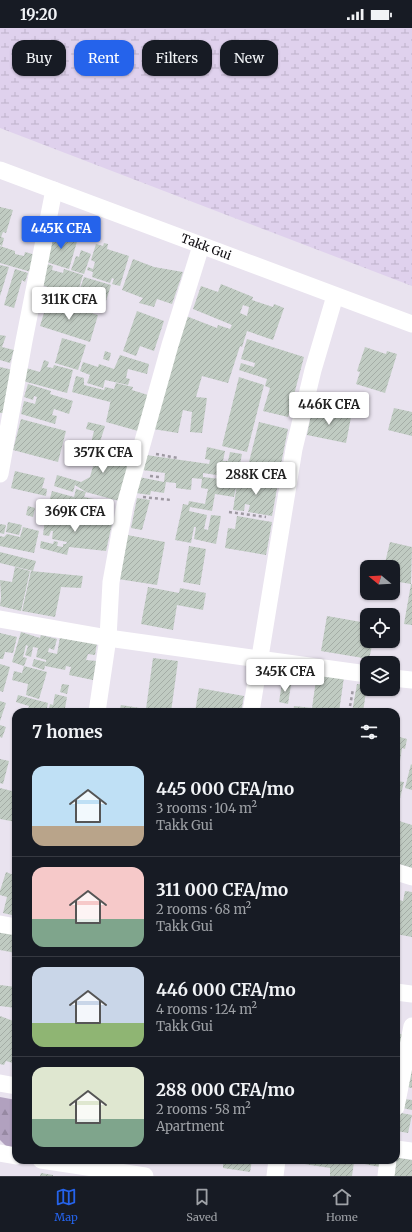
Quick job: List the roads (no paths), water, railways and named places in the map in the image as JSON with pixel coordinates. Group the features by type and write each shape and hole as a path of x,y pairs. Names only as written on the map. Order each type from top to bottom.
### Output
{"street":[{"name":"Takk Gui","path":"0,170 412,324"},
{"path":"0,474 5,422 24,341 54,190"},
{"path":"98,708 108,638 111,582 128,494 170,345 201,246"},
{"path":"252,708 261,660 282,519 301,419 312,370 335,296"},
{"path":"0,619 108,638 360,674"},
{"path":"400,679 412,680"},
{"path":"400,873 412,877"},
{"path":"0,924 12,926"},
{"path":"400,992 412,994"},
{"path":"400,1087 412,1026"},
{"path":"0,1083 12,1085"},
{"path":"400,1150 412,1152"},
{"path":"0,1153 12,1155"},
{"path":"74,1164 124,1170 145,1176"},
{"path":"275,1176 276,1164"},
{"path":"386,1176 388,1164"}]}
